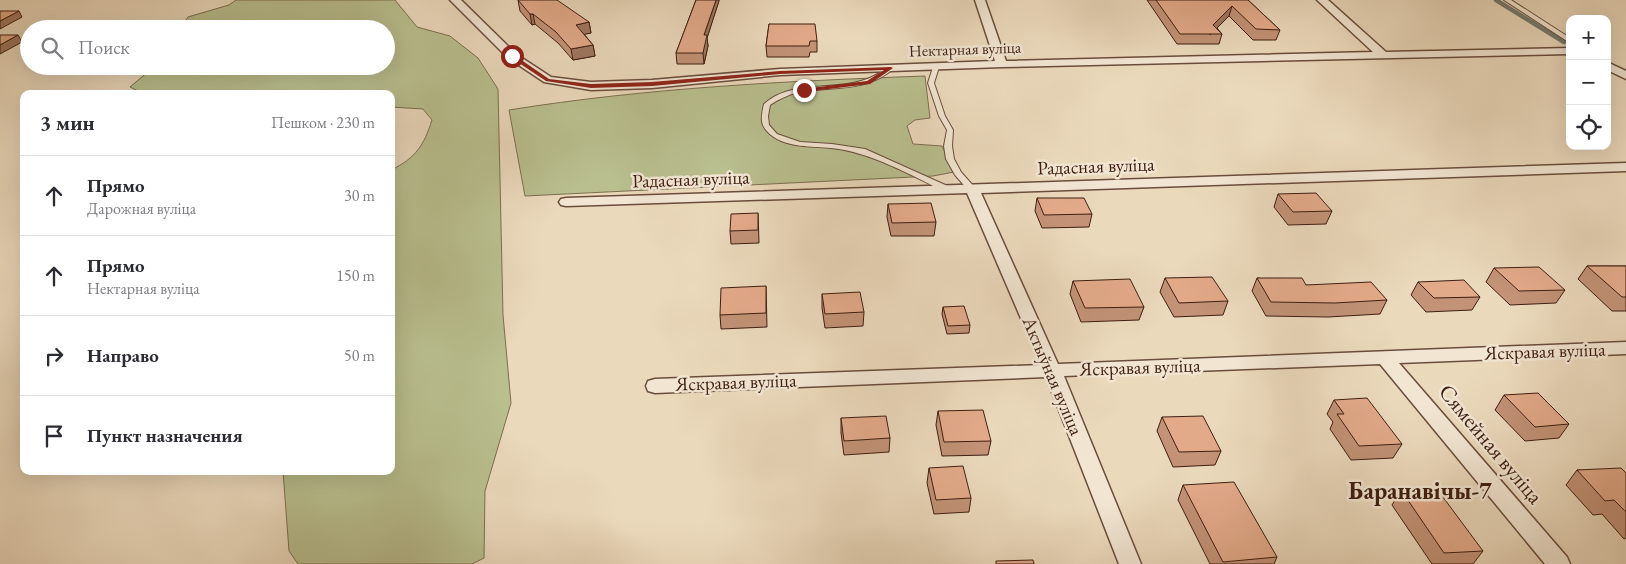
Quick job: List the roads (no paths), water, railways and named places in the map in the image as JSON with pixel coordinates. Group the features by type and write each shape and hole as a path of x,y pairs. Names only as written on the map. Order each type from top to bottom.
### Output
{"street":[{"name":"Нектарная вуліца","path":"455,0 512,56 548,80 591,86 652,84 780,72 1002,64 1566,51"},
{"path":"980,0 1002,64"},
{"path":"1322,0 1384,56"},
{"path":"1611,67 1626,76"},
{"name":"Радасная вуліца","path":"566,202 1626,167"},
{"name":"Актыўная вуліца","path":"972,189 1052,370 1130,564"},
{"name":"Яскравая вуліца","path":"655,386 1626,348"},
{"name":"Сямейная вуліца","path":"1384,357 1559,564"}],"lane":[{"path":"1507,0 1566,38"},
{"path":"936,67 931,83 945,123 950,130 948,146 950,159 958,173 972,189"},
{"path":"891,68 868,83 804,90 781,95 768,104 764,116 766,126 776,135 791,142 862,151 949,190"}],"waterway":[{"path":"1496,0 1564,42"}],"district":[{"name":"Баранавічы-7","path":"1420,490"}]}
